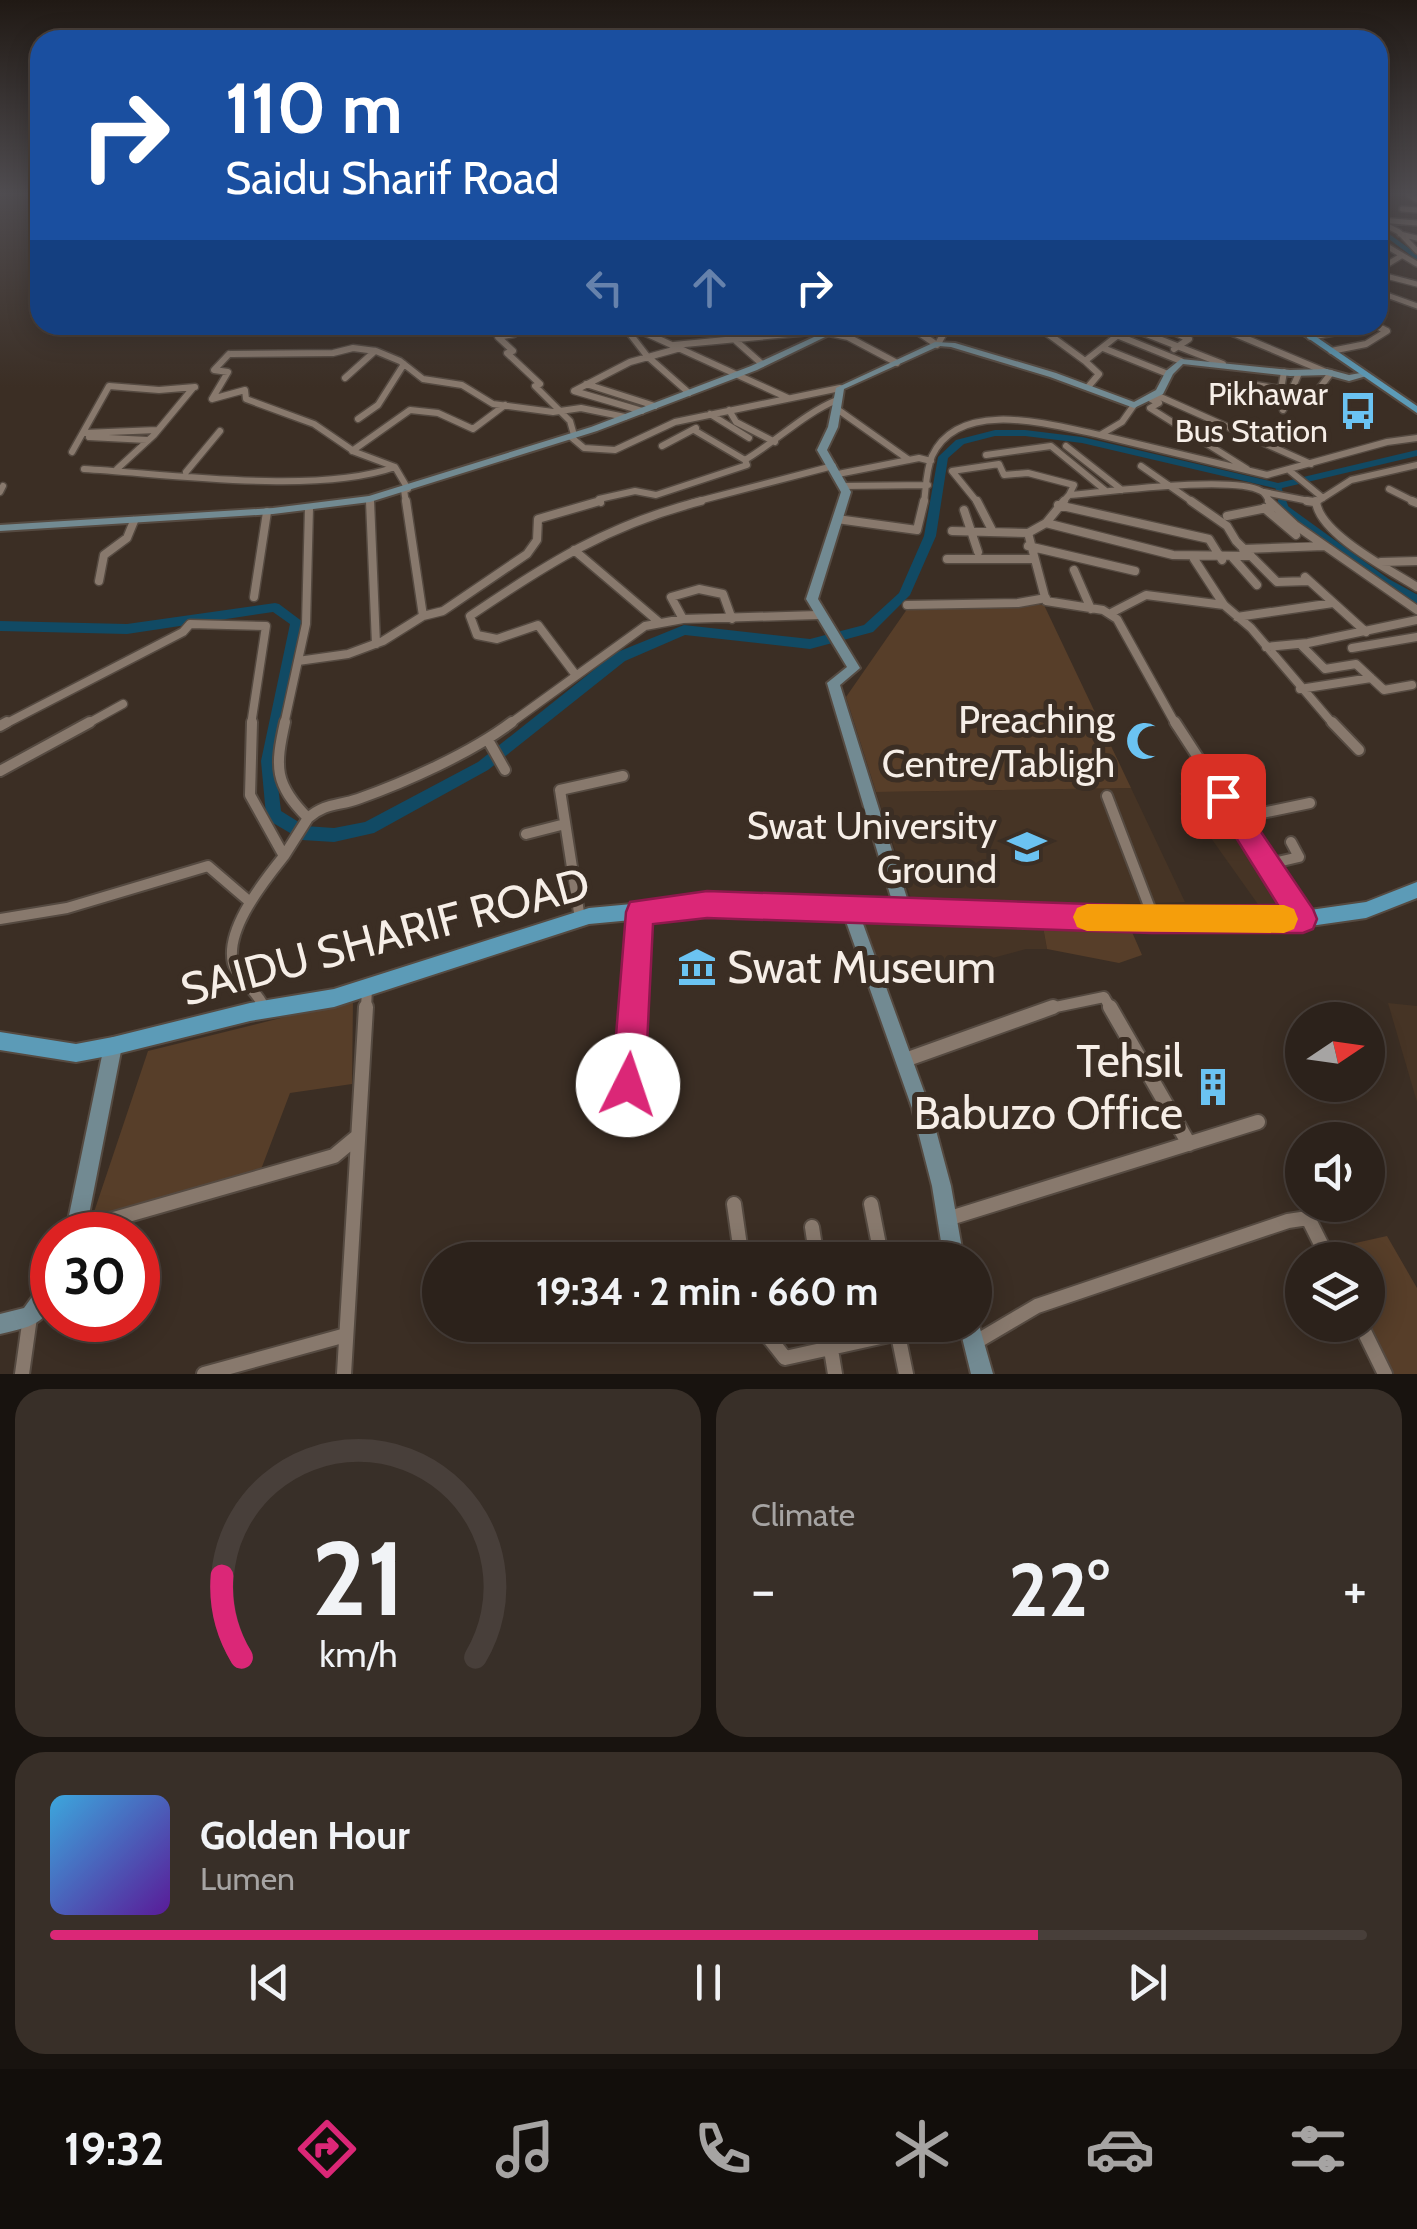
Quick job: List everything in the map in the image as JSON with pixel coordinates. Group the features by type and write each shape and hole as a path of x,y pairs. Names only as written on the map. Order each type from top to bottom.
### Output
{"main road":[{"path":"1307,335 1417,410"},
{"path":"1154,921 1328,920 1368,913 1417,892"},
{"path":"1154,921 1303,919 1366,910 1417,892"},
{"name":"SAIDU SHARIF ROAD","path":"0,1040 76,1053 113,1046 334,998 580,919 707,905 1154,921"}],"street":[{"path":"1388,275 1417,284"},
{"path":"1388,295 1417,306"},
{"path":"509,335 498,337 513,351 507,353 540,384 535,386 562,412 573,436 584,448 616,450 662,426 840,388 937,344 943,335"},
{"path":"630,335 647,356 690,392"},
{"path":"654,335 788,398"},
{"path":"733,335 762,364"},
{"path":"642,411 574,391 689,341 762,335"},
{"path":"0,528 267,512 370,499 573,436 739,374 827,335"},
{"path":"839,335 897,364"},
{"path":"923,335 937,344 952,345 1088,387 1134,405"},
{"path":"1050,335 1099,374 1088,387"},
{"path":"1085,361 1113,335"},
{"path":"1116,335 1181,360 1329,373"},
{"path":"1149,335 1223,364"},
{"path":"1166,355 1190,339 1181,335"},
{"path":"1238,335 1329,373 1348,378 1366,375"},
{"path":"1310,337 1321,335"},
{"path":"1331,351 1366,344 1381,335"},
{"path":"423,616 406,489 395,467 352,451 314,424 246,398 245,390 212,398 228,372 214,370 230,354 333,354 353,348 375,351 404,364 424,379 462,384 493,404 562,412 580,408 625,417"},
{"path":"1103,348 1168,374"},
{"path":"345,378 375,351"},
{"path":"1100,435 1122,422 1134,405 1154,397 1181,360"},
{"path":"358,419 378,406 404,364"},
{"path":"1250,396 1256,384 1280,389 1284,372"},
{"path":"1282,410 1299,372"},
{"path":"1312,398 1329,373"},
{"path":"586,384 655,406"},
{"path":"72,452 108,386 159,390 196,387 117,469"},
{"path":"840,388 822,450 846,492 812,599 854,668 833,682 903,911"},
{"path":"1154,397 1311,464"},
{"path":"1154,397 1158,402 1150,408 1250,471"},
{"path":"352,451 410,410 438,413 473,428 504,404"},
{"path":"745,460 815,409 837,405 910,460"},
{"path":"729,410 736,422 774,442"},
{"path":"710,414 749,438"},
{"path":"837,519 917,530 924,513 934,449 948,435 986,421 1030,423 1100,435 1267,475 1291,472 1387,442 1417,438"},
{"path":"662,446 696,428 745,460"},
{"path":"83,435 158,430"},
{"path":"186,472 220,431"},
{"path":"83,435 147,440"},
{"path":"986,455 1051,446 1106,491"},
{"path":"1066,446 1122,490"},
{"path":"298,661 348,654 376,644 423,616 442,611 515,564 537,540 538,519 601,503 598,499 618,493 645,489 656,494 680,489 746,465 745,460"},
{"path":"575,674 538,626 497,638 477,635 470,616 560,555 653,513 835,470 930,461"},
{"path":"952,531 1028,533 1046,523 1074,485 1028,472 1004,475 998,464 952,471 974,496 993,532"},
{"path":"1068,495 1230,484 1319,498 1362,476 1417,465"},
{"path":"1141,466 1227,526 1277,582 1291,584 1307,579 1366,632"},
{"path":"84,469 298,481 378,474 395,467"},
{"path":"1230,484 1236,468"},
{"path":"1291,472 1319,498 1319,514 1417,587"},
{"path":"843,486 928,485"},
{"path":"1389,489 1417,504"},
{"path":"1264,492 1268,507 1296,535"},
{"path":"370,499 376,644"},
{"path":"1058,505 1209,538 1222,560"},
{"path":"1227,516 1268,507 1417,610"},
{"path":"308,818 289,800 276,762 306,624 310,508"},
{"path":"964,510 978,552"},
{"path":"254,597 267,512"},
{"path":"100,581 104,554 127,538 134,520"},
{"path":"1046,523 1194,559 1222,560 1247,552 1324,546"},
{"path":"1028,533 1028,546 1046,598 1054,605 1111,613 1146,595 1224,605"},
{"path":"1028,546 1136,571"},
{"path":"574,550 588,557 660,622"},
{"path":"948,558 1034,560"},
{"path":"1233,558 1257,585"},
{"path":"1194,559 1224,605 1359,750"},
{"path":"1379,562 1417,561"},
{"path":"1074,570 1090,610"},
{"path":"683,620 670,597 699,589 723,594 732,619"},
{"path":"908,604 1046,598"},
{"path":"1237,617 1333,603"},
{"path":"1111,613 1208,775 1303,919"},
{"path":"266,1010 254,988 237,974 232,962 235,937 250,902 308,818 323,805 355,800 489,740 612,646 645,626 683,620 821,618"},
{"path":"1266,647 1300,644 1417,620"},
{"path":"0,726 182,632 190,624 266,626 258,658 249,792 284,856"},
{"path":"1352,648 1417,637"},
{"path":"1300,644 1325,669 1356,664 1384,690 1412,685"},
{"path":"1300,689 1371,678"},
{"path":"0,771 123,704"},
{"path":"489,740 505,770"},
{"path":"1208,775 1258,767"},
{"path":"580,919 560,790 622,776"},
{"path":"1108,796 1154,921"},
{"path":"1238,818 1310,803"},
{"path":"526,834 565,824"},
{"path":"1270,864 1298,857 1291,842"},
{"path":"0,918 67,908 208,866 250,902"},
{"path":"850,910 905,1060 940,1179 950,1242"},
{"path":"628,1085 640,912"},
{"path":"344,1374 367,987"},
{"path":"905,1060 1053,1007 1104,997 1189,1144"},
{"path":"80,1212 113,1046"},
{"path":"944,1220 1258,1122"},
{"path":"144,1212 334,1156 358,1136"},
{"path":"734,1204 739,1242"},
{"path":"871,1204 878,1242"},
{"path":"992,1325 1037,1306 1288,1221 1308,1218 1320,1242"},
{"path":"812,1227 814,1242"},
{"path":"0,1324 30,1318 22,1374"},
{"path":"204,1374 346,1335"},
{"path":"771,1342 784,1358 851,1342"},
{"path":"829,1342 835,1374"},
{"path":"900,1342 906,1374"},
{"path":"973,1342 982,1374"},
{"path":"1370,1342 1386,1374"}],"shaded area":[{"path":"912,602 1044,605 1131,788 876,792 846,697"},
{"name":"Swat University Ground","path":"1131,788 1185,902 915,911 876,792"},
{"path":"1211,789 1297,913 1267,917 1179,793"},
{"path":"1019,916 1042,921 1047,949 1026,949 891,985 886,983 861,922"},
{"path":"1042,921 1129,925 1142,955 1119,963 1047,949"},
{"path":"353,1000 352,1084 290,1093 257,1180 94,1212 148,1051"},
{"path":"1388,1003 1417,1006 1417,1102"},
{"path":"1387,1236 1417,1288 1417,1374 1385,1374 1374,1342 1385,1342 1385,1242 1360,1242"}],"waterway":[{"path":"0,626 127,629 275,607 297,622 268,761 274,815 302,833 334,835 368,828 483,766 620,657 684,630 810,644 868,629 904,595 930,536 943,457 960,442 995,433 1082,440 1278,486 1417,453"},
{"path":"1278,486 1283,503"},
{"path":"1282,501 1285,509 1386,582 1417,599"}],"slow traffic":[{"path":"1087,917 1284,919"}],"place":[{"name":"Pikhawar Bus Station","path":"1358,411"},
{"name":"Preaching Centre/Tabligh","path":"1145,741"},
{"name":"Swat University Ground","path":"1027,847"},
{"name":"Swat Museum","path":"697,967"},
{"name":"Tehsil Babuzo Office","path":"1213,1087"}],"route":[{"path":"628,1085 640,912 707,905 1151,920 1303,919 1223,796"}]}
